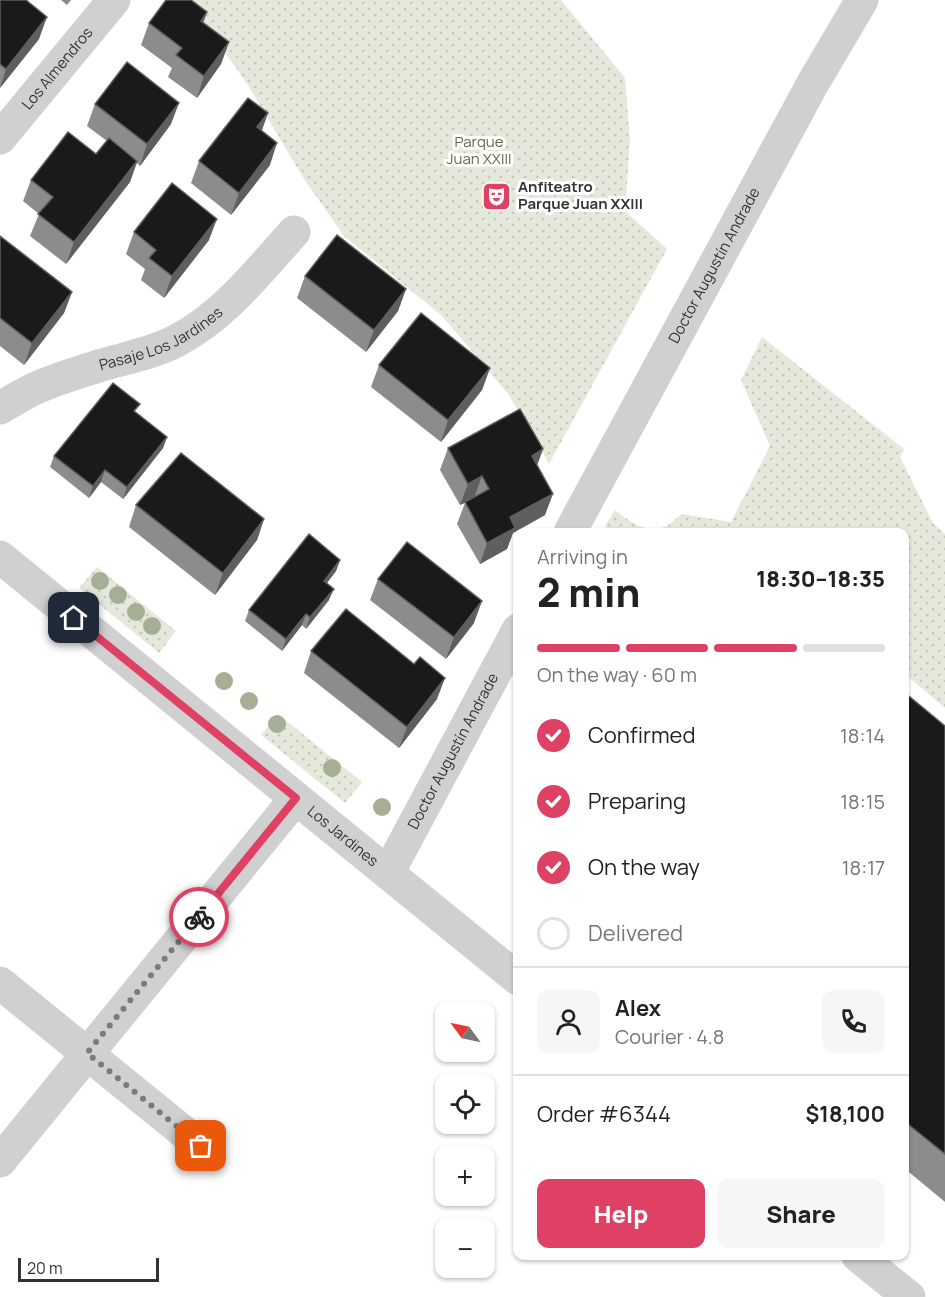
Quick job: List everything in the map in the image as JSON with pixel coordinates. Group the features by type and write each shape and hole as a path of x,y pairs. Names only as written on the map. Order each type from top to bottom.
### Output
{"street":[{"name":"Los Almendros","path":"0,138 114,0"},
{"name":"Doctor Augustín Andrade","path":"572,528 807,93 862,0"},
{"name":"Pasaje Los Jardines","path":"0,408 28,392 69,375 155,350 176,341 214,317 294,232"},
{"name":"Los Jardines","path":"0,557 513,975"},
{"name":"Doctor Augustín Andrade","path":"388,873 513,639"},
{"path":"0,1161 296,798"},
{"path":"0,983 201,1146"},
{"path":"863,1260 909,1297"}],"green space":[{"name":"Parque Juan XXIII","path":"177,0 561,0 625,78 630,140 625,211 667,249 549,464 509,395 441,315 344,236 304,179 248,85 224,51"},
{"path":"762,337 904,449 900,457 933,523 945,534 945,708 909,677 909,528 660,528 667,526 682,514 731,522 770,446 741,380"},
{"path":"615,510 646,528 608,528 605,526"},
{"path":"97,567 176,631 159,653 79,588"},
{"path":"278,714 362,782 345,803 261,735"}],"building":[{"path":"0,0 26,0 47,17 6,69 0,64"},
{"path":"166,0 191,0 207,12 201,21 229,42 204,76 176,55 182,48 149,23"},
{"path":"127,62 179,103 147,144 95,104"},
{"path":"248,98 268,113 257,127 277,143 239,193 199,161"},
{"path":"68,132 96,154 109,138 137,161 74,242 38,214 53,197 31,180"},
{"path":"172,183 217,219 172,276 149,258 156,250 134,232"},
{"path":"337,235 406,289 374,330 305,276"},
{"path":"0,236 72,292 32,343 0,318"},
{"path":"421,313 490,368 448,420 379,365"},
{"path":"113,383 140,404 134,411 167,437 127,487 105,470 93,486 54,456"},
{"path":"520,409 543,449 532,456 553,494 510,517 515,528 487,543 465,502 489,489 482,476 468,484 448,448"},
{"path":"181,453 264,519 223,573 136,505"},
{"path":"309,534 340,560 324,581 334,589 310,617 306,614 286,639 249,610"},
{"path":"407,542 482,601 454,637 378,579"},
{"path":"346,609 414,664 420,657 445,678 407,727 311,651"},
{"path":"909,696 945,726 945,1154 909,1125"}],"way so far":[{"path":"199,917 87,1053 201,1146"}],"place":[{"name":"Anfiteatro Parque Juan XXIII","path":"497,196"}],"route":[{"path":"74,618 296,798 199,917"}]}
